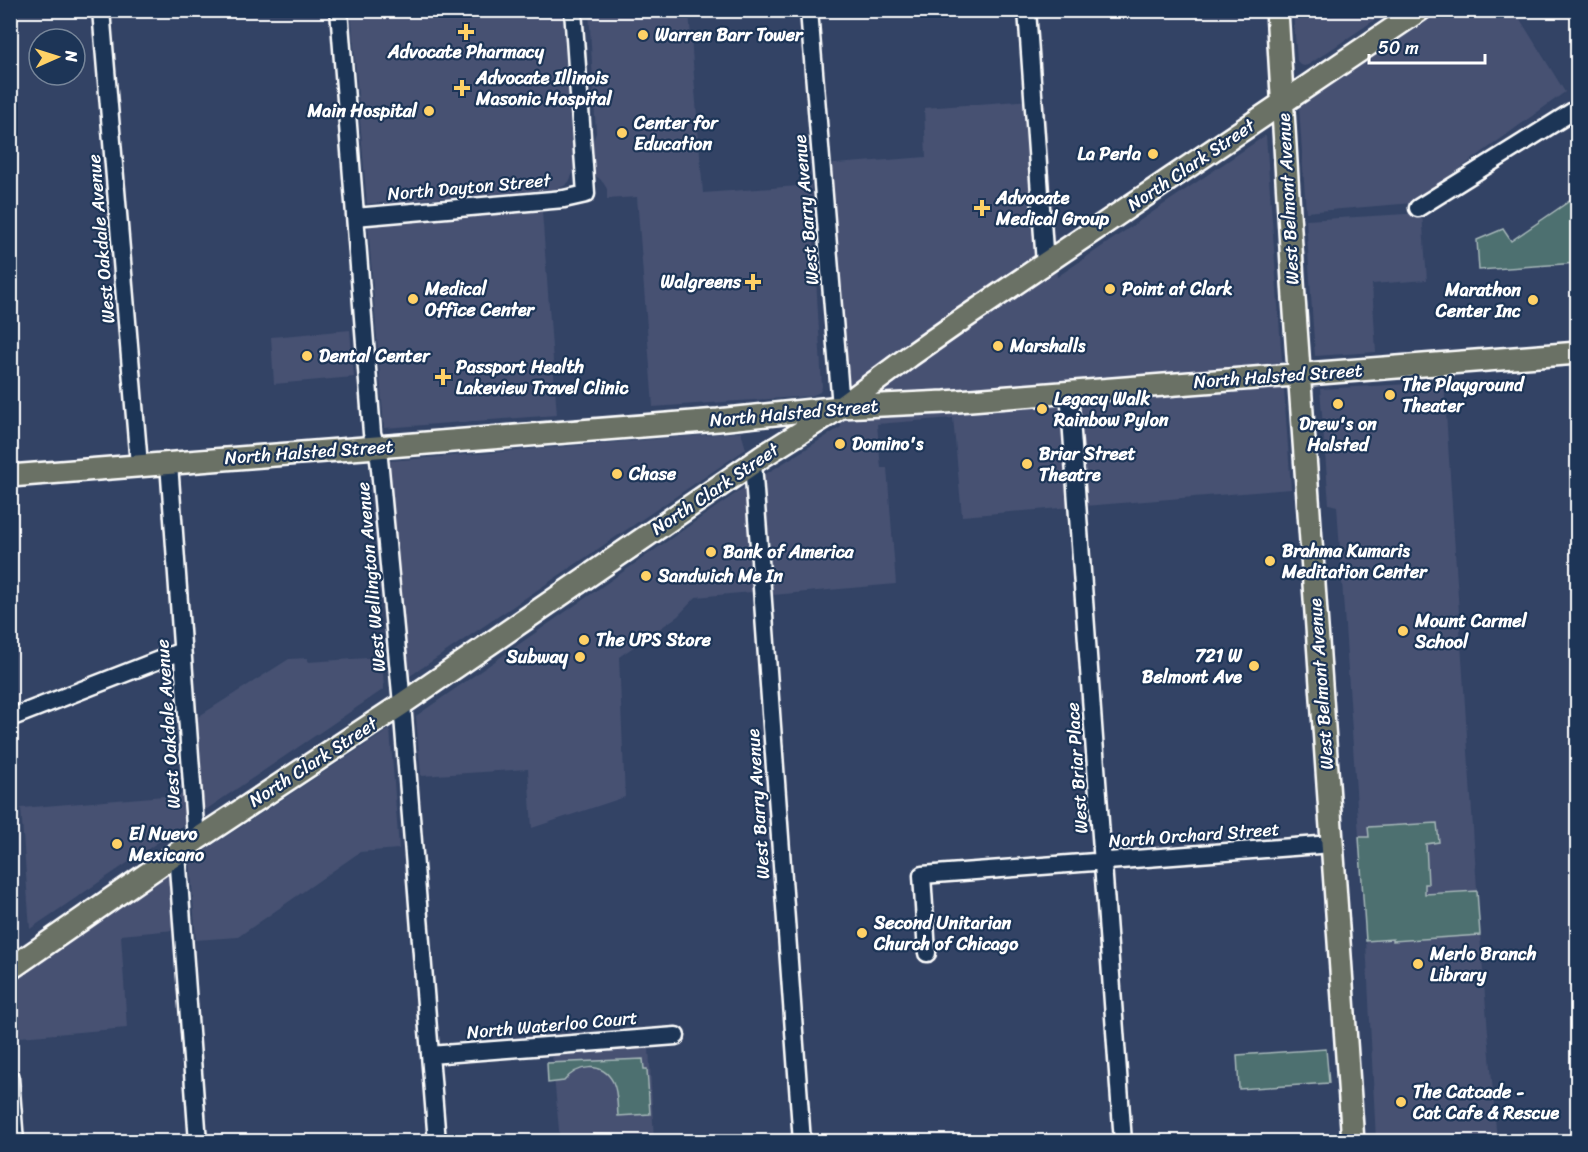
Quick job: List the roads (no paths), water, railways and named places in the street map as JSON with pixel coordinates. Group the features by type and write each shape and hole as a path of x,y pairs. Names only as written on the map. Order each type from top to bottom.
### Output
{"main road":[{"name":"West Belmont Avenue","path":"1277,10 1299,374 1353,1142"},
{"name":"North Clark Street","path":"10,969 196,840 402,704 753,463 841,407 910,356 1420,10"},
{"name":"North Halsted Street","path":"10,476 718,420 841,407 945,402 1578,353"}],"street":[{"name":"West Oakdale Avenue","path":"101,10 139,465"},
{"name":"West Wellington Avenue","path":"339,10 372,433 380,469 402,704 437,1142"},
{"name":"North Dayton Street","path":"355,217 564,199 586,194 573,10"},
{"name":"West Barry Avenue","path":"809,10 841,407"},
{"path":"1027,10 1045,264"},
{"path":"1418,208 1578,108"},
{"name":"West Briar Place","path":"1069,392 1123,1142"},
{"name":"West Oakdale Avenue","path":"169,463 196,840"},
{"name":"West Barry Avenue","path":"753,463 802,1142"},
{"path":"10,718 182,651"},
{"name":"North Orchard Street","path":"927,953 921,875 1332,844"},
{"path":"177,853 198,1142"},
{"name":"North Waterloo Court","path":"430,1054 676,1036"},
{"path":"10,1077 15,1142"}],"place":[{"name":"Advocate Pharmacy","path":"466,32"},
{"name":"Warren Barr Tower","path":"643,35"},
{"name":"Advocate Illinois Masonic Hospital","path":"462,88"},
{"name":"Main Hospital","path":"429,111"},
{"name":"Center for Education","path":"622,133"},
{"name":"La Perla","path":"1153,154"},
{"name":"Advocate Medical Group","path":"982,208"},
{"name":"Walgreens","path":"753,282"},
{"name":"Point at Clark","path":"1110,289"},
{"name":"Medical Office Center","path":"413,299"},
{"name":"Marathon Center Inc","path":"1533,300"},
{"name":"Marshalls","path":"998,346"},
{"name":"Dental Center","path":"307,356"},
{"name":"Passport Health Lakeview Travel Clinic","path":"443,377"},
{"name":"The Playground Theater","path":"1390,395"},
{"name":"Drew's on Halsted","path":"1338,404"},
{"name":"Legacy Walk Rainbow Pylon","path":"1042,409"},
{"name":"Domino's","path":"840,444"},
{"name":"Briar Street Theatre","path":"1027,464"},
{"name":"Chase","path":"617,474"},
{"name":"Bank of America","path":"711,552"},
{"name":"Brahma Kumaris Meditation Center","path":"1270,561"},
{"name":"Sandwich Me In","path":"646,576"},
{"name":"Mount Carmel School","path":"1403,631"},
{"name":"The UPS Store","path":"584,640"},
{"name":"Subway","path":"580,657"},
{"name":"721 W Belmont Ave","path":"1254,666"},
{"name":"El Nuevo Mexicano","path":"117,844"},
{"name":"Second Unitarian Church of Chicago","path":"862,933"},
{"name":"Merlo Branch Library","path":"1418,964"},
{"name":"The Catcade - Cat Cafe & Rescue","path":"1401,1102"}]}
